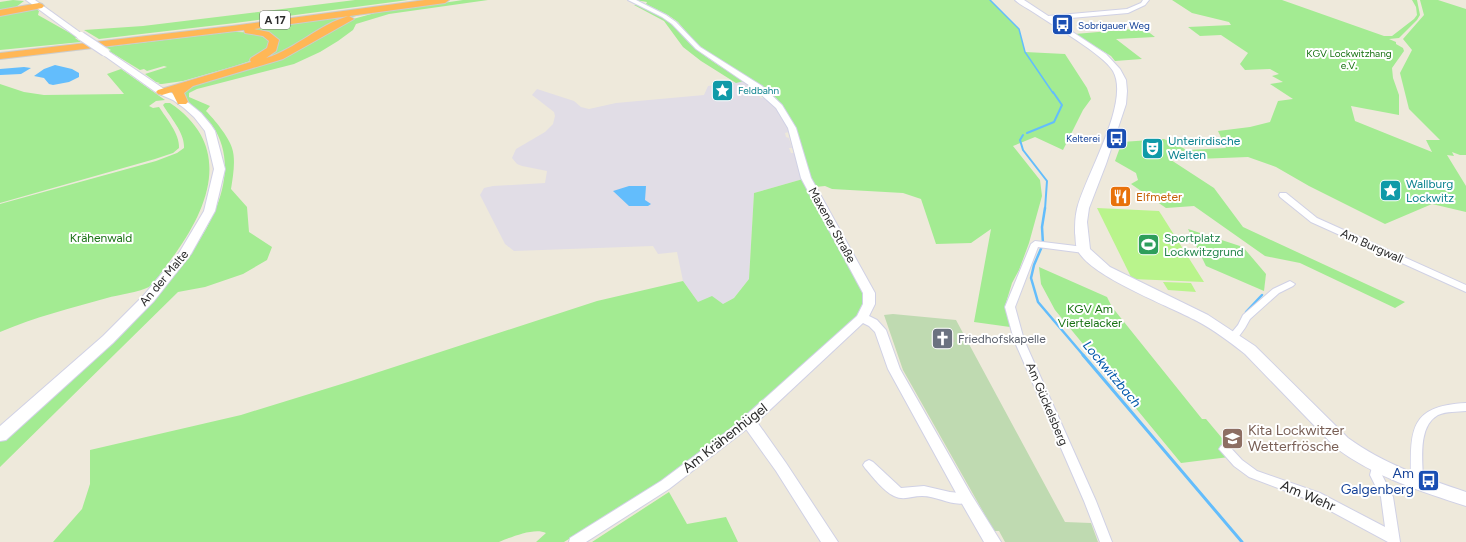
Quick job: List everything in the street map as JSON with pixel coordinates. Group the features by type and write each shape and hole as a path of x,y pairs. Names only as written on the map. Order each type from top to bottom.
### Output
{"highway":[{"name":"A 17","path":"0,52 194,30 422,0"},
{"name":"A 17","path":"0,56 203,33 445,0"},
{"path":"0,12 34,2"},
{"path":"0,12 34,2"},
{"path":"158,89 190,82 279,57 294,50 330,27 352,18 404,6"},
{"path":"182,102 178,92 190,82 254,60 272,49 274,44 274,40 270,36 255,32 203,33"}],"main road":[{"path":"1019,0 1108,58 1118,72 1122,85 1123,94 1121,104 1102,164 1083,208 1081,222 1084,250 1105,270 1203,318 1233,337 1250,350 1342,443 1357,456 1377,466 1466,499"},
{"name":"An der Malte","path":"0,435 109,338 158,288 189,248 206,220 218,190 220,168 217,149 211,132 200,117 182,102 158,89 34,2"},
{"name":"An der Malte","path":"0,426 100,339 136,305 166,269 190,234 209,191 211,156 200,128 185,111 162,96 158,89"}],"street":[{"name":"Maxener Straße","path":"631,0 652,9 674,23 698,48 759,88 779,107 792,128 796,149 806,178 869,293 869,304 862,318"},
{"path":"1048,18 1128,11 1143,4 1146,0"},
{"name":"Am Burgwall","path":"1283,195 1314,220 1466,289"},
{"name":"Am Gückelsberg","path":"1084,250 1035,244 1010,307 1019,340 1090,501 1106,542"},
{"path":"1233,337 1242,326 1246,317 1276,291 1290,284"},
{"name":"Am Krähenhügel","path":"574,542 665,485 748,422 862,318"},
{"path":"862,318 873,323 880,330 894,369 992,542"},
{"path":"1417,481 1417,436 1424,419 1438,411 1466,407"},
{"path":"748,422 777,461 818,527 830,542"},
{"name":"Am Wehr","path":"1225,450 1238,464 1253,474 1316,497 1394,540"},
{"path":"869,465 896,492 904,495 923,491 958,500 966,498"},
{"name":"Am Wehr","path":"1377,466 1376,475 1387,497 1394,540"}],"shaded area":[{"path":"744,81 759,92 757,94 761,98 768,98 777,107 789,132 785,133 786,137 789,138 792,148 789,148 791,153 794,153 803,179 754,193 749,279 734,298 723,304 698,302 683,281 677,252 658,254 653,246 514,251 505,244 480,195 484,188 493,186 545,183 547,171 522,166 517,164 512,158 516,149 545,132 553,124 555,116 554,112 532,95 537,89 574,101 581,107 589,109 616,103 704,95 708,86"}],"green space":[{"path":"13,0 24,1 16,7 0,11 0,2"},
{"path":"355,0 408,0 99,39 84,30 143,26"},
{"path":"463,0 488,0 389,14 356,24 353,30 338,41 320,52 294,64 197,89 189,93 189,97 210,106 206,111 221,128 228,139 233,153 234,163 231,189 247,207 249,232 272,247 267,260 243,274 205,287 178,292 0,467 0,441 163,289 191,254 204,233 222,190 225,168 222,146 208,120 180,95 190,86 258,65 353,19 375,13"},
{"path":"635,0 990,0 1019,29 1025,52 1065,54 1087,88 1091,99 1083,110 1063,150 1035,137 1013,146 1040,180 1042,196 1029,243 1019,270 1012,283 1005,306 1010,327 974,322 991,229 971,243 936,244 921,199 903,193 832,189 825,186 815,187 809,178 782,106 776,98 710,54 694,41 678,22 668,15 646,4 647,2"},
{"name":"KGV Lockwitzhang e.V.","path":"1172,0 1282,0 1384,36 1392,36 1417,15 1416,7 1412,0 1417,0 1420,15 1417,20 1399,38 1389,39 1396,42 1396,44 1403,48 1404,51 1392,68 1393,78 1399,95 1399,115 1351,106 1355,121 1432,152 1426,140 1440,140 1409,109 1400,73 1412,50 1403,39 1424,15 1420,0 1438,0 1466,9 1466,155 1460,155 1452,152 1454,156 1447,155 1466,186 1466,212 1432,204 1385,224 1309,186 1276,167 1248,157 1171,160 1214,188 1243,227 1405,302 1395,308 1300,263 1265,256 1194,206 1166,208 1131,184 1138,180 1136,173 1115,161 1122,142 1164,139 1187,150 1226,148 1218,131 1250,127 1270,122 1278,101 1293,99 1270,84 1283,82 1272,76 1279,74 1270,69 1245,70 1240,64 1248,53 1221,35 1200,36 1188,27 1231,25 1229,22 1192,13"},
{"path":"634,5 652,9 660,14 701,53 744,81 736,83 701,61 683,47 664,21"},
{"path":"36,9 39,11 38,15 77,37 75,38 81,42 0,50 0,14"},
{"path":"363,14 349,18 291,50 249,64 272,52 278,40 269,33 251,28"},
{"path":"1133,29 1146,30 1155,37 1116,39 1142,59 1115,61 1111,56 1075,34"},
{"path":"230,32 246,32 261,36 270,41 268,49 253,60 235,66 183,81 162,84 158,84 160,83 156,82 145,74 167,67 164,66 147,71 144,69 140,70 109,51 111,50 106,47"},
{"path":"121,69 165,100 156,101 149,106 153,108 159,107 169,121 177,137 179,148 173,153 155,159 0,203 0,84 24,92 44,95 124,94 107,74"},
{"name":"Krähenwald","path":"165,103 170,103 189,119 202,137 208,155 209,174 206,194 188,234 175,254 149,287 53,313 0,332 0,204 156,161 177,153 184,148 184,142 180,131 163,105"},
{"path":"803,179 865,295 863,306 859,314 704,452 660,482 564,542 536,542 546,533 536,531 523,533 499,542 53,542 82,509 90,484 90,450 241,415 348,382 597,301 683,281 698,302 712,296 723,304 734,298 749,279 754,193"},
{"name":"Sportplatz Lockwitzgrund","path":"1097,208 1159,211 1204,282 1132,279"},
{"path":"1188,229 1243,247 1266,274 1264,291 1206,266"},
{"name":"KGV Am Viertelacker","path":"1039,267 1107,297 1112,307 1202,419 1206,419 1237,456 1181,463 1055,310 1041,284"},
{"path":"1163,282 1191,283 1196,292 1168,290"},
{"path":"893,314 956,320 1065,522 1091,523 1098,542 1005,542 999,531 994,531 903,370 884,315"},
{"path":"669,492 687,524 726,517 738,542 592,542"}],"water":[{"path":"55,65 72,69 79,73 79,77 69,82 53,85 49,84 44,78 34,76 44,69"},
{"path":"24,67 31,68 21,74 0,75 0,69"},
{"path":"629,186 646,186 645,200 651,204 648,206 629,206 613,191"}],"building":[{"name":"Friedhofskapelle","path":"934,335 952,335 955,342 936,342"}],"waterway":[{"name":"Lockwitzbach","path":"990,0 1019,29 1025,52 1053,93"},
{"name":"Lockwitzbach","path":"1027,133 1054,122 1062,105 1053,92"},
{"name":"Lockwitzbach","path":"1023,135 1020,140 1023,150 1047,181 1045,209"},
{"name":"Lockwitzbach","path":"1045,208 1042,227 1043,244 1034,265 1031,278 1038,302 1084,356"},
{"path":"1246,312 1262,295"},
{"name":"Lockwitzbach","path":"1083,355 1242,542"}],"place":[{"name":"Sobrigauer Weg","path":"1062,25"},
{"name":"Feldbahn","path":"722,90"},
{"name":"Kelterei","path":"1116,138"},
{"name":"Unterirdische Welten","path":"1153,148"},
{"name":"Wallburg Lockwitz","path":"1391,191"},
{"name":"Elfmeter","path":"1121,197"},
{"name":"Sportplatz Lockwitzgrund","path":"1148,245"},
{"name":"Friedhofskapelle","path":"943,339"},
{"name":"Kita Lockwitzer Wetterfrösche","path":"1233,438"},
{"name":"Am Galgenberg","path":"1429,481"}]}
